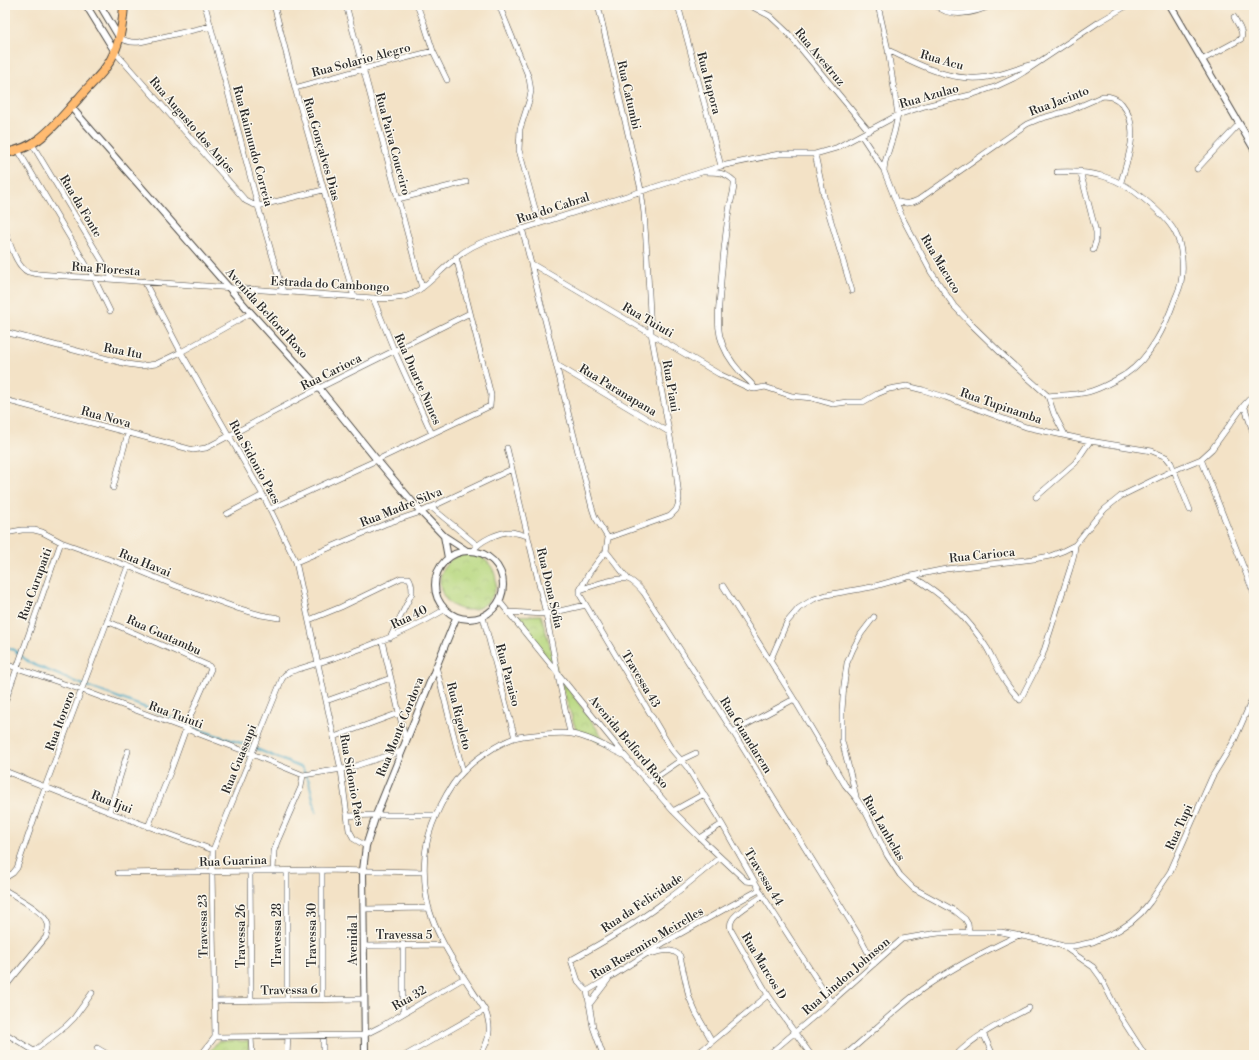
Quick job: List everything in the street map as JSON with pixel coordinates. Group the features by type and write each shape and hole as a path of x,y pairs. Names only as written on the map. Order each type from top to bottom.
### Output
{"main road":[{"path":"5,153 18,150 32,144 47,133 109,64 115,52 119,37 124,5"}],"street":[{"path":"86,5 115,52"},
{"path":"100,5 119,37 132,43 211,26"},
{"name":"Rua Raimundo Correia","path":"205,5 282,292"},
{"name":"Rua Gonçalves Dias","path":"274,5 295,88 354,297"},
{"name":"Rua Paiva Couceiro","path":"346,5 422,288"},
{"path":"417,5 433,51 447,80"},
{"path":"499,5 529,78 531,91 530,101 520,129 519,150 540,223"},
{"name":"Rua Catumbi","path":"598,5 640,190"},
{"name":"Rua Itapora","path":"678,5 721,166"},
{"name":"Rua Avestruz","path":"749,5 770,16 787,32 869,130"},
{"path":"878,5 888,50 898,115 885,162 884,171"},
{"path":"936,5 945,12 954,13 982,10 991,5"},
{"name":"Rua Azulao","path":"721,166 779,154 815,154 836,148 898,115 925,106 974,94 997,86 1024,72 1099,22 1128,5"},
{"path":"1170,5 1254,149"},
{"path":"1202,60 1241,39 1242,32 1234,17"},
{"name":"Rua Acu","path":"888,50 912,62 956,78 989,77 1038,62"},
{"name":"Rua Solario Alegro","path":"295,88 433,51"},
{"name":"Rua Augusto dos Anjos","path":"115,52 239,194 246,201 258,206"},
{"name":"Rua Jacinto","path":"896,201 905,204 918,200 1027,124 1071,110 1103,96 1108,96 1118,100 1125,108 1132,124 1130,147 1122,182"},
{"name":"Avenida Belford Roxo","path":"71,107 251,313 319,388 421,512 444,536 470,551 479,552 496,563 504,582 500,602 508,612 625,756 674,811 700,838 746,881 754,882"},
{"path":"1197,169 1239,124"},
{"name":"Rua Macuco","path":"861,135 884,171 902,217 931,272 954,306 1008,360 1048,396 1054,414 1065,435"},
{"name":"Rua da Fonte","path":"32,144 113,279"},
{"path":"18,150 94,278 110,311"},
{"path":"815,154 825,201 852,291"},
{"name":"Rua do Cabral","path":"406,296 415,293 422,288 456,257 479,243 640,190 721,166"},
{"path":"1080,171 1096,232 1096,241 1093,250"},
{"path":"1048,396 1087,392 1098,388 1126,373 1143,360 1169,316 1182,283 1183,267 1176,233 1169,223 1138,194 1122,182 1099,174 1080,171 1058,172"},
{"path":"700,172 719,172 727,175 734,181 727,220 719,302 720,336 723,346 730,358 741,373 753,384 755,389"},
{"path":"398,199 466,182"},
{"path":"258,206 324,190"},
{"name":"Rua Piaui","path":"608,538 670,516 676,510 679,498 676,469 651,333 644,213 640,190"},
{"path":"508,612 546,614 586,605 580,595 580,590 589,573 606,551 608,538 595,517 592,508 522,228"},
{"name":"Rua Floresta","path":"5,231 17,260 27,271 38,274 230,288"},
{"path":"432,434 489,408 491,404 491,395 456,257"},
{"name":"Rua Tuiuti","path":"532,264 719,374 742,385 755,389 765,388 792,396 812,398 827,403 863,402"},
{"name":"Rua Sidonio Paes","path":"144,282 181,352 263,495 296,562 341,770 349,830 354,839 366,846"},
{"name":"Estrada do Cambongo","path":"230,288 387,299 406,296"},
{"name":"Rua Duarte Nunes","path":"270,509 432,434 394,350 373,298"},
{"name":"Rua Itu","path":"5,332 127,364 142,366 156,364 181,352 251,313"},
{"name":"Rua Carioca","path":"202,450 230,437 319,388 470,313"},
{"name":"Rua Paranapana","path":"557,365 669,432"},
{"name":"Rua Tupinamba","path":"863,402 889,389 907,386 938,395 1026,427 1090,441 1152,451 1166,457 1171,463 1190,510"},
{"path":"1254,394 1244,405 1212,449 1201,459 1254,594"},
{"name":"Rua Nova","path":"5,400 192,450 202,450"},
{"path":"1244,405 1254,435"},
{"path":"113,488 128,433"},
{"path":"1036,497 1075,463 1090,441"},
{"name":"Rua Dona Sofia","path":"507,448 546,614 570,733"},
{"name":"Rua Carioca","path":"770,661 787,622 799,608 814,599 826,595 872,587 911,576 946,569 1050,556 1075,545 1094,521 1121,496 1174,470 1201,459"},
{"name":"Rua Madre Silva","path":"296,562 385,524 421,512 512,469"},
{"path":"227,514 263,495"},
{"path":"431,507 477,545"},
{"name":"Rua Havai","path":"5,533 22,530 42,532 61,542 236,608 279,618"},
{"path":"500,602 492,611 483,617 469,620 456,618 444,610 435,594 434,584 436,574 448,558 470,551 482,542 501,533 510,532 528,536"},
{"path":"444,536 448,558"},
{"name":"Rua Curupaiti","path":"5,702 61,542"},
{"path":"911,576 929,586 947,600 965,619 986,648 1004,681 1020,700 1042,657 1070,570 1075,545"},
{"path":"606,551 628,579"},
{"name":"Rua Itororo","path":"5,878 13,873 17,868 45,787 128,566"},
{"path":"309,620 401,578 409,578 412,593 390,638"},
{"path":"580,590 615,580 628,579"},
{"name":"Rua Guandarem","path":"628,579 636,584 652,604 860,937 874,964"},
{"name":"Rua Lanhelas","path":"723,586 794,698 845,785 866,813 887,855 900,875 913,888 956,911 965,919 968,924 969,932"},
{"name":"Travessa 43","path":"586,605 670,747 681,760"},
{"name":"Rua 40","path":"382,641 431,619 444,610"},
{"name":"Rua Paraiso","path":"483,617 515,738"},
{"path":"856,798 842,741 844,685 847,664 853,649 861,634 874,617"},
{"name":"Rua Monte Cordova","path":"366,846 376,815 456,618"},
{"name":"Rua Guatambu","path":"107,621 208,666 211,669 187,725"},
{"path":"318,663 382,641 406,742"},
{"name":"Rua Guassupi","path":"213,850 273,701 285,675 289,672 318,663"},
{"name":"Rua Tuiuti","path":"5,664 187,725 253,751 306,775 341,770 402,751"},
{"name":"Rua Rigoleto","path":"436,666 463,772"},
{"path":"326,701 391,678"},
{"name":"Rua Tupi","path":"1062,946 1074,946 1093,942 1119,930 1131,922 1141,912 1160,888 1172,867 1212,777 1234,741 1254,695"},
{"path":"733,732 794,698"},
{"path":"334,737 399,713"},
{"path":"148,827 187,725"},
{"path":"480,1055 485,1047 489,1034 487,1016 444,945 432,919 426,896 424,859 426,844 436,815 452,787 463,772 476,760 488,752 515,738 570,733 588,739 625,756"},
{"path":"109,812 128,751"},
{"path":"648,782 681,760 696,753"},
{"name":"Travessa 44","path":"681,760 686,765 722,824 754,882 831,1002"},
{"name":"Rua Ijui","path":"5,771 148,827 213,850"},
{"name":"Rua Guarina","path":"118,873 273,871 274,851 277,842 306,775"},
{"path":"674,811 704,794"},
{"path":"348,816 436,815"},
{"path":"700,838 722,824"},
{"name":"Avenida 1","path":"365,1055 363,870 366,846"},
{"name":"Travessa 23","path":"213,850 214,1001"},
{"name":"Rua da Felicidade","path":"587,991 578,981 571,960 658,906 720,857"},
{"name":"Travessa 30","path":"322,870 322,1000"},
{"path":"273,871 363,870 424,872"},
{"name":"Travessa 26","path":"250,871 251,1001"},
{"name":"Travessa 28","path":"287,871 287,1000"},
{"path":"5,890 37,911 48,924 48,930 46,937 5,987"},
{"name":"Rua Rosemiro Meirelles","path":"587,991 665,942 759,890"},
{"name":"Rua Marcos D","path":"763,896 732,920 730,925 731,930 768,995 811,1055"},
{"path":"364,909 429,908"},
{"path":"969,932 1001,932 1062,946 1093,967 1101,978 1120,1016 1145,1055"},
{"name":"Rua Lindon Johnson","path":"768,1055 902,939 925,934 969,932"},
{"path":"844,1055 924,988 954,969 1019,935"},
{"path":"403,944 403,1013"},
{"name":"Travessa 5","path":"364,946 403,944 444,945"},
{"path":"646,954 671,950 676,951 680,956 690,997 699,1019 712,1041"},
{"name":"Rua 32","path":"364,1035 380,1028 464,978"},
{"path":"589,1004 609,978"},
{"path":"587,991 593,1027 603,1055"},
{"path":"5,1033 32,1053 74,1018 92,993"},
{"path":"696,1055 768,995"},
{"name":"Travessa 6","path":"214,1001 364,999"},
{"path":"201,1055 215,1037 214,1001"},
{"path":"956,1055 983,1033 1029,1008"},
{"path":"406,1055 484,1010"},
{"path":"983,1033 993,1055"},
{"path":"215,1037 364,1035"},
{"path":"288,1036 288,1055"},
{"path":"323,1036 323,1055"},
{"path":"251,1037 252,1055"},
{"path":"96,1048 109,1055"}],"green space":[{"path":"463,554 473,554 488,562 494,571 496,582 494,593 488,602 473,610 463,610 452,605 445,598 440,587 440,577 445,566 452,559"},
{"path":"541,615 558,674 516,616"},
{"path":"558,674 609,746 576,730"},
{"path":"218,1041 249,1041 248,1055 207,1055"}],"waterway":[{"path":"5,647 14,650 30,663 73,681 179,720 197,729 247,745 302,768 309,781 316,812"}]}
